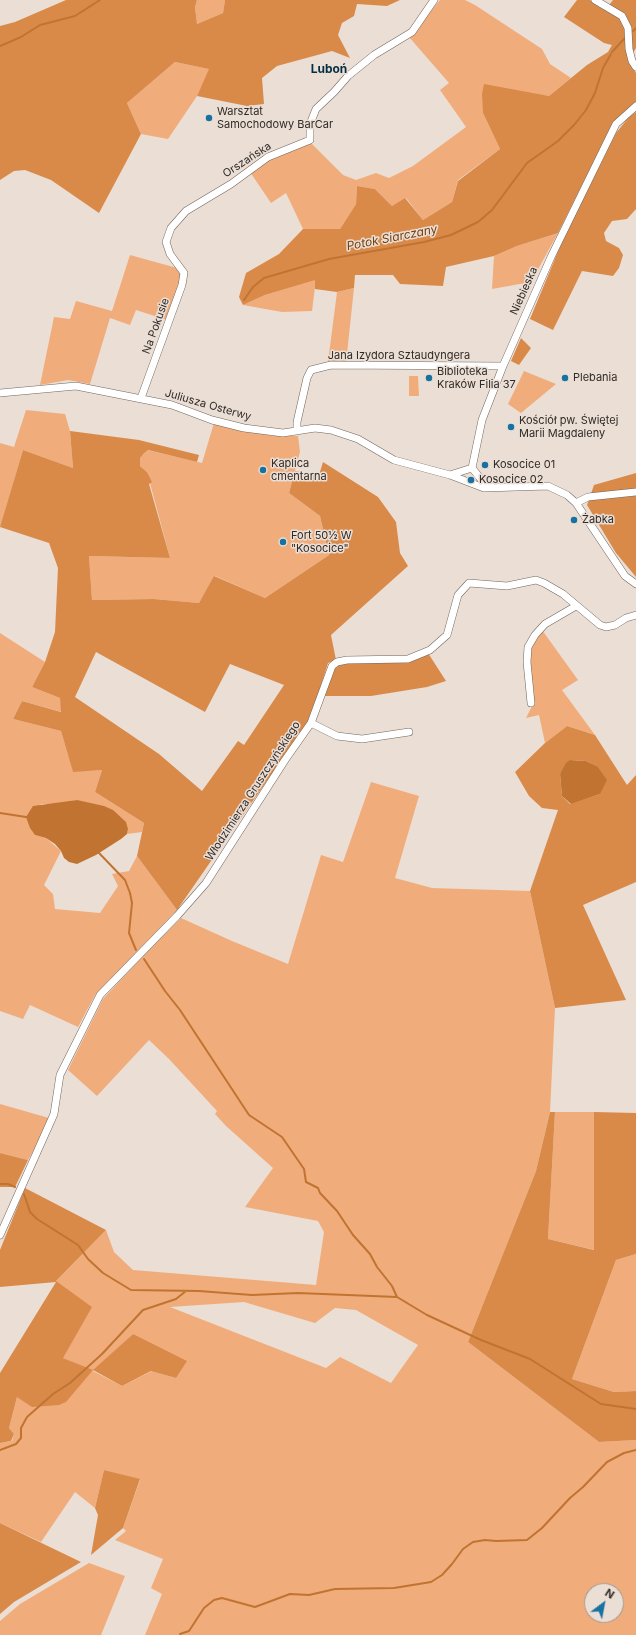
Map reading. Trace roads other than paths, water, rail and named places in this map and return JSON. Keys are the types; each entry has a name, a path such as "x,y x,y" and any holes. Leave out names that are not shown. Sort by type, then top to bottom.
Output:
{"street":[{"name":"Orszańska","path":"177,262 170,254 167,238 172,228 186,211 231,184 268,157 310,140 310,124 316,109 348,76 374,55 412,32 434,0"},
{"path":"595,0 622,16 628,28 629,49 632,61 636,67"},
{"name":"Niebieska","path":"472,468 482,420 503,366 551,257 616,124 636,106"},
{"name":"Na Pokusie","path":"142,398 182,285 184,273 177,262"},
{"name":"Jana Izydora Sztaudyngera","path":"297,431 297,422 307,378 311,370 331,365 503,366"},
{"name":"Juliusza Osterwy","path":"0,393 76,386 172,405 212,420 244,428 270,432 297,431 316,428 344,433 358,439 394,460 450,475 484,488 548,486 564,492 576,504 625,576 636,584"},
{"path":"450,475 472,468 484,484 496,488"},
{"path":"576,504 588,497 636,492"},
{"name":"Włodzimierza Gruszczyńskiego","path":"0,1235 54,1114 60,1075 100,995 177,916 206,883 285,760 311,723 332,666 337,662 347,660 408,659 430,650 448,635 458,595 469,583 507,586 536,580 552,586 600,625 606,627 615,625 626,618 636,615"},
{"path":"531,703 527,662 528,647 535,635 545,624 576,606"},
{"path":"311,723 337,736 362,739 409,732"}],"waterway":[{"path":"0,46 21,37 40,25 75,16 100,0"},
{"name":"Potok Siarczany","path":"633,31 636,28"},
{"name":"Potok Siarczany","path":"612,52 624,39"},
{"name":"Potok Siarczany","path":"244,300 253,287 264,278 329,259 424,242 451,235 478,222 492,210 527,163 558,141 586,110 595,93 603,68 611,54"},
{"path":"0,813 26,817"},
{"path":"99,853 125,880 130,893 132,903 129,933 136,950"},
{"path":"144,959 165,991 180,1010 249,1115 282,1137 304,1169 306,1182 318,1188 320,1193 337,1211 353,1235 370,1254 377,1267 392,1286 397,1297 427,1315 481,1340 530,1359 601,1404 636,1409"},
{"path":"0,1184 8,1184 15,1187"},
{"path":"24,1194 30,1212 37,1219 78,1245 88,1259 103,1273 131,1290 199,1291 252,1295 298,1293 397,1297"},
{"path":"0,1450 16,1444 21,1438 21,1428 27,1417 53,1394 70,1383 102,1354 143,1310 176,1299 186,1291"},
{"path":"180,1634 189,1631 204,1608 214,1600 222,1598 255,1607 290,1594 309,1595 335,1589 394,1588 431,1582 442,1575 463,1549 473,1542 485,1540 527,1540 542,1528 607,1462 624,1453 636,1450"}],"place":[{"name":"Warsztat Samochodowy BarCar","path":"209,118"},
{"name":"Biblioteka Kraków Filia 37","path":"429,378"},
{"name":"Plebania","path":"565,378"},
{"name":"Kościół pw. Świętej Marii Magdaleny","path":"511,427"},
{"name":"Kosocice 01","path":"485,465"},
{"name":"Kaplica cmentarna","path":"263,470"},
{"name":"Kosocice 02","path":"471,480"},
{"name":"Żabka","path":"574,520"},
{"name":"Fort 50½ W \"Kosocice\"","path":"283,542"}],"district":[{"name":"Luboń","path":"329,69"}]}
